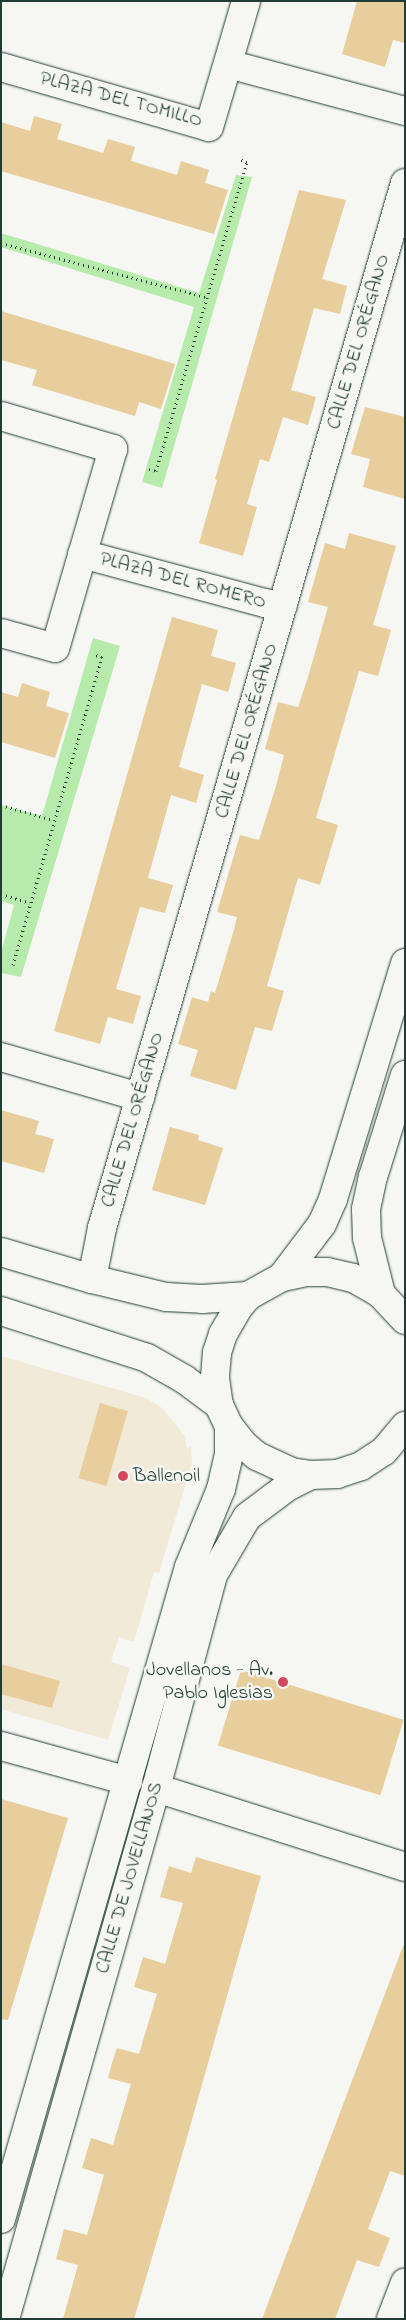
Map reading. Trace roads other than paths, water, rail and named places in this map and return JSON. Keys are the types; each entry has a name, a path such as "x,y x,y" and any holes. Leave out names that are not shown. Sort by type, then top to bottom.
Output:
{"street":[{"name":"PLAZA DEL TOMILLO","path":"1,67 209,127 246,1"},
{"path":"228,64 405,111"},
{"name":"CALLE DEL ORÉGANO","path":"92,1279 102,1228 405,184"},
{"name":"PLAZA DEL ROMERO","path":"1,416 113,449 55,648 1,633"},
{"name":"PLAZA DEL ROMERO","path":"82,554 265,603 283,606"},
{"path":"282,1276 322,1224 334,1199 405,963"},
{"path":"1,1057 140,1097"},
{"path":"381,1294 367,1238 366,1209 373,1177 405,1075"},
{"path":"1,1252 92,1279 166,1297 202,1299 248,1296 282,1276 306,1272 327,1272 353,1278 381,1294 405,1320"},
{"name":"CALLE DE JOVELLANOS","path":"1,2219 189,1567 221,1488 229,1454 224,1415 215,1378 217,1353 230,1320 248,1296"},
{"path":"1,1311 147,1358 184,1378 224,1415 243,1444 272,1465 290,1472 311,1475 337,1474 361,1466 395,1451 405,1426"},
{"name":"CALLE DE JOVELLANOS","path":"5,2319 156,1788 213,1575 247,1517 287,1487 311,1475"},
{"path":"1,1746 128,1781"},
{"path":"156,1788 405,1867"},
{"path":"391,2319 405,2283"}],"place":[{"name":"Ballenoil","path":"123,1476"},
{"name":"Jovellanos - Av. Pablo Iglesias","path":"283,1682"}]}
